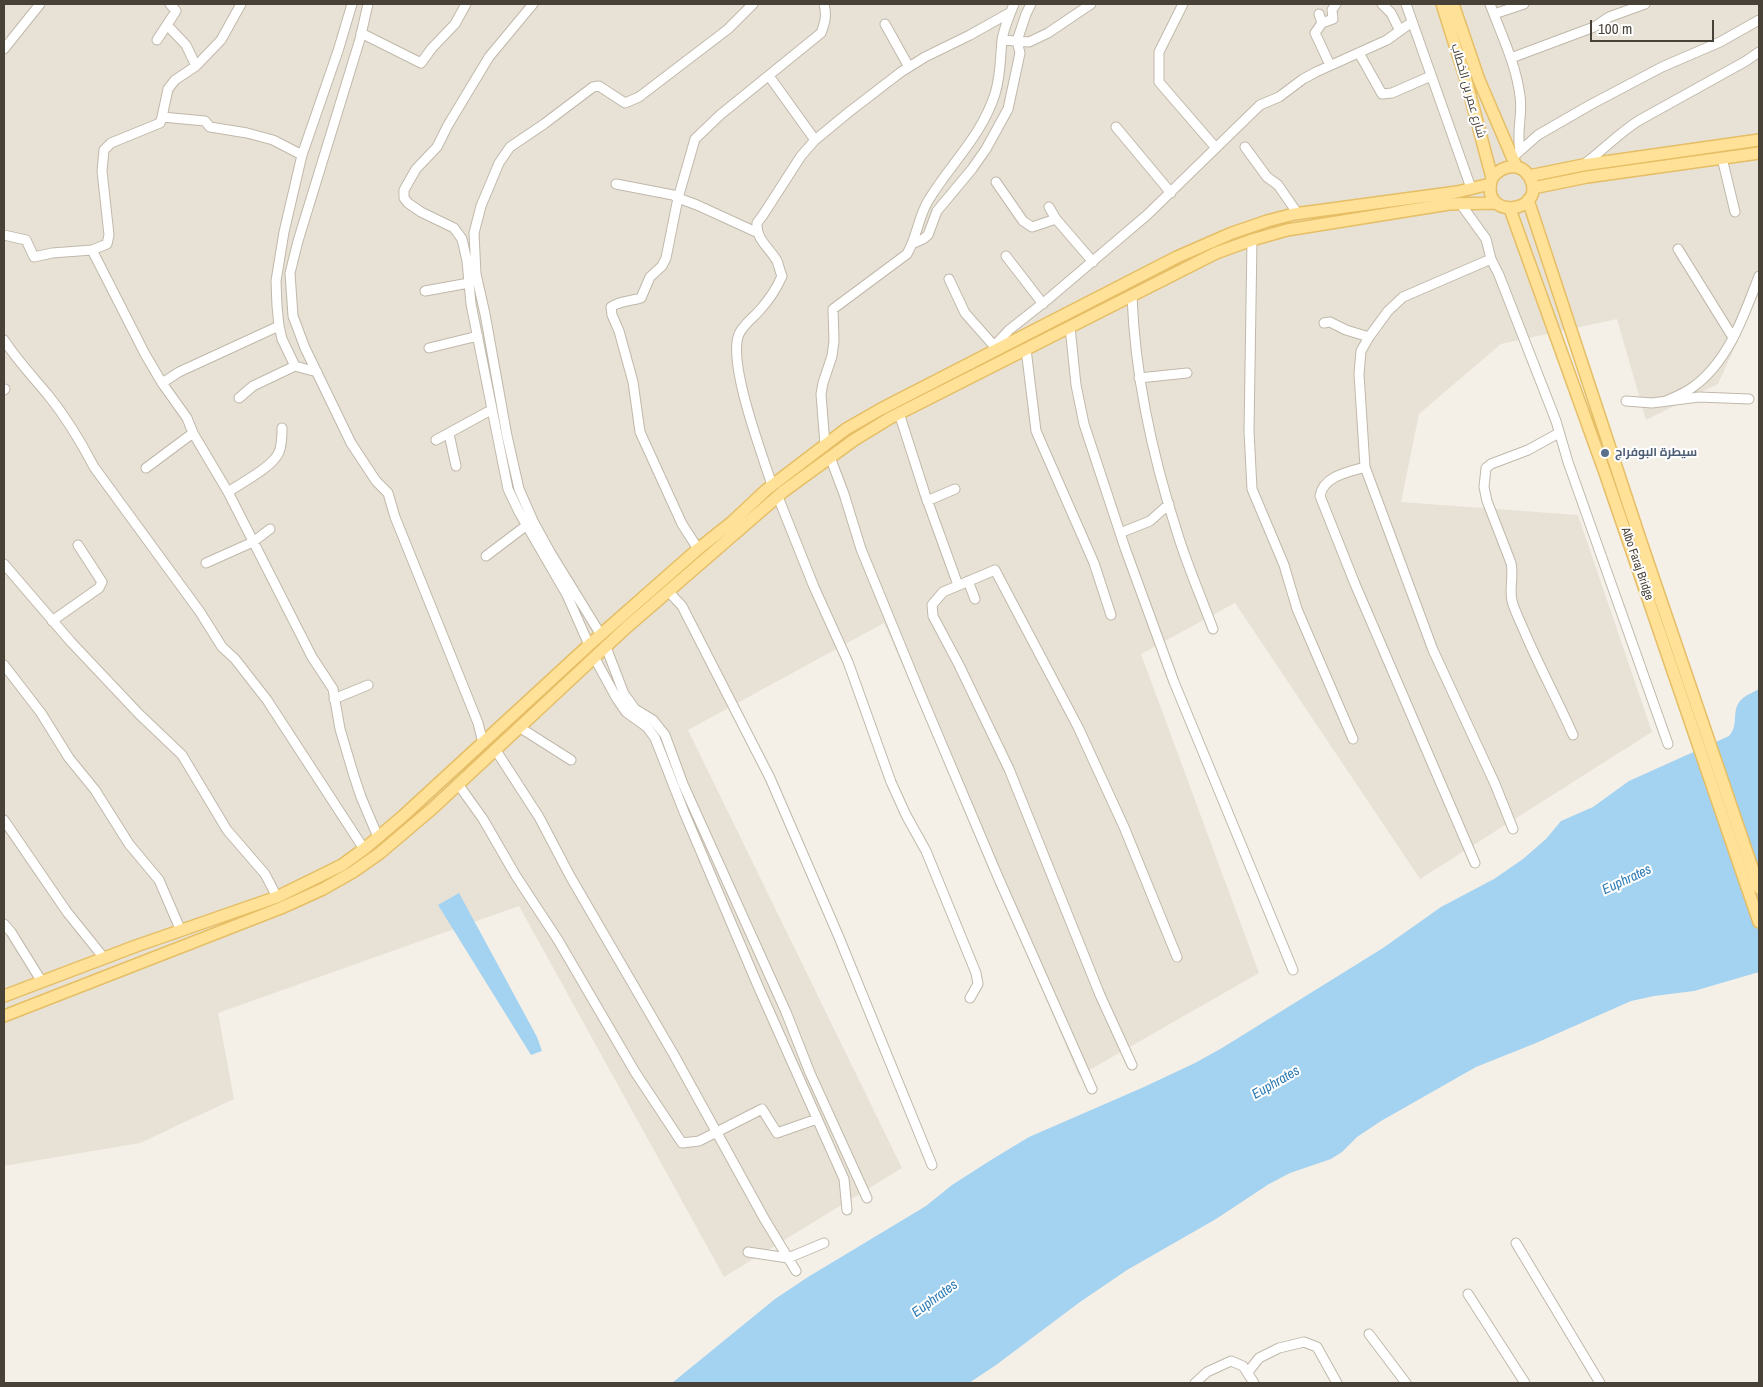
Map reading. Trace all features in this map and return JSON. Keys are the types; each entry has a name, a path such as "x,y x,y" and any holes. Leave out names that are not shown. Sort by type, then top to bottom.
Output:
{"main road":[{"name":"شارع عمر بن الخطاب","path":"1442,4 1466,80 1491,181"},
{"name":"شارع عمر بن الخطاب","path":"1453,4 1479,80 1516,158"},
{"path":"1529,176 1583,165 1759,140"},
{"path":"1533,188 1587,177 1759,153"},
{"path":"4,996 136,946 277,897 342,865 378,837 601,635 671,584 830,457 899,413 1216,254 1252,240 1287,230 1449,204 1496,203 1510,209 1517,208 1528,200 1533,188 1529,176 1521,168 1516,158 1502,168 1491,181 1457,192 1298,214 1267,221 1177,257 994,349 853,425 772,485 698,549 671,584 606,647 433,808 380,853 353,872 323,889 282,908 4,1016"},
{"path":"1491,181 1490,190 1496,203"},
{"name":"Albo Faraj Bridge","path":"1528,200 1759,922"},
{"name":"Albo Faraj Bridge","path":"1510,209 1657,604 1759,888"},
{"path":"957,370 963,381"},
{"path":"136,946 142,963"}],"street":[{"path":"4,49 40,4"},
{"path":"156,40 176,11 170,4"},
{"path":"4,235 26,240 34,257 52,253 92,250 108,244 109,235 102,171 104,150 111,143 160,123 168,89 175,80 196,66 221,40 241,4"},
{"path":"295,366 282,339 279,326 276,306 276,281 284,232 302,155 338,52 352,4"},
{"path":"368,4 290,273 293,316 351,443 376,481 388,493 395,517 478,723 483,743"},
{"path":"361,33 420,63 455,24 466,4"},
{"path":"533,4 489,57 437,147 416,169 404,190 404,198 421,212 454,228 462,239 471,304 508,489 512,501 567,595 589,645"},
{"path":"601,635 550,552 519,489 476,274 474,233 481,206 499,163 510,147 593,87 599,86 625,103 639,97 728,29 753,4"},
{"path":"698,549 682,524 640,432 633,382 611,307 616,303 624,303 641,298 650,277 662,266 666,258 678,198 695,139 720,115 821,33 826,22 824,4"},
{"path":"912,244 928,235 938,211 986,149 1008,109 1020,54 1017,41 1031,4"},
{"path":"1002,40 1029,42 1048,34 1091,4"},
{"path":"1183,4 1158,52 1159,82 1216,148"},
{"path":"1330,65 1315,33 1320,18 1332,19 1332,10 1336,4"},
{"path":"1382,4 1391,14 1400,31"},
{"path":"1406,4 1471,188"},
{"path":"1490,4 1515,68 1521,98 1516,158"},
{"path":"1494,14 1524,4"},
{"path":"1511,58 1594,27 1609,17 1645,4"},
{"path":"826,445 822,394 834,341 833,309 906,254 912,244 926,203 940,181 971,143 986,116 1002,62 1002,40 1012,8"},
{"path":"756,232 757,223 801,156 815,140 909,67 970,35 1012,8"},
{"path":"1516,158 1538,135 1590,105 1662,67 1720,42 1759,20"},
{"path":"949,279 965,313 994,349 1009,330 1093,262 1171,193 1260,105 1279,97 1303,79 1330,65 1387,40 1412,22"},
{"path":"885,24 909,67"},
{"path":"167,25 186,45 196,66"},
{"path":"1583,165 1638,120 1759,52"},
{"path":"1360,53 1382,94 1392,92 1430,76"},
{"path":"768,76 815,140"},
{"path":"991,104 1008,109"},
{"path":"162,117 205,121 210,127 247,133 273,140 302,155"},
{"path":"1116,127 1171,193"},
{"path":"1245,147 1267,177 1278,185 1298,214"},
{"path":"1722,158 1735,212"},
{"path":"952,166 962,181"},
{"path":"996,182 1023,220 1032,227 1056,218"},
{"path":"616,184 674,195 756,232 777,261 782,276 776,291 744,326 738,337 736,349 748,409 772,485"},
{"path":"1460,203 1486,239 1491,259 1509,300 1559,433 1668,744"},
{"path":"1049,207 1093,262"},
{"path":"1252,240 1249,431 1252,489 1284,565 1297,609 1353,739"},
{"path":"1678,249 1732,336"},
{"path":"92,250 145,354 162,383 187,418 193,433 228,492 312,657 333,690 340,729 360,797 378,837"},
{"path":"1006,256 1043,304"},
{"path":"1491,259 1403,297 1388,311 1369,337 1361,351 1359,374 1365,467 1433,650 1495,784 1513,829"},
{"path":"1666,401 1693,387 1722,358 1743,317 1759,276"},
{"path":"425,291 469,283"},
{"path":"1132,296 1133,326 1139,378 1155,456 1177,533 1213,629"},
{"path":"1324,323 1330,322 1346,330 1369,337"},
{"path":"162,383 179,372 279,326"},
{"path":"1070,327 1076,385 1084,424 1120,533 1174,682 1293,970"},
{"path":"429,348 478,336"},
{"path":"4,340 19,362 49,396 84,448 94,467 200,612 222,647 235,659 267,700 364,849"},
{"path":"1026,349 1036,431 1094,563 1111,615"},
{"path":"239,398 254,386 295,366 317,372"},
{"path":"1139,378 1186,372"},
{"path":"1626,402 1652,403 1699,397 1749,399"},
{"path":"436,440 491,410"},
{"path":"899,413 927,501 958,585"},
{"path":"228,492 271,462 278,453 282,438 282,428"},
{"path":"146,468 193,433"},
{"path":"1559,433 1528,450 1491,464 1486,468 1484,487 1511,563 1513,572 1510,591 1512,603 1573,735"},
{"path":"449,434 456,466"},
{"path":"830,457 861,549 911,670 998,877 1092,1089"},
{"path":"1365,467 1337,476 1321,488 1320,496 1355,584 1475,864"},
{"path":"927,501 955,489"},
{"path":"778,497 814,587 848,662 891,782 906,815 926,851 976,973 978,984 970,998"},
{"path":"1120,533 1150,520 1169,504"},
{"path":"486,556 527,525"},
{"path":"206,563 253,542 270,529"},
{"path":"52,621 99,588 102,582 78,546"},
{"path":"4,564 52,621 139,714 182,756 227,830 265,874 277,897"},
{"path":"1132,1065 1100,995 1009,769 959,664 933,616 932,605 943,592 995,570 1082,736 1124,827 1177,957"},
{"path":"968,581 975,599"},
{"path":"671,584 770,778 838,934 932,1165"},
{"path":"606,647 624,694 635,708 653,720 665,735 683,784 786,1012 810,1073 867,1198"},
{"path":"594,657 626,712 647,727 655,738 684,812 844,1179 847,1210"},
{"path":"4,665 41,713 69,758 95,790 129,844 159,880 181,931"},
{"path":"334,699 368,685"},
{"path":"519,727 571,760"},
{"path":"495,749 539,817 570,876 674,1054 716,1132 796,1271"},
{"path":"458,784 483,819 516,876 558,940 636,1072 682,1143 699,1142 762,1109 777,1133 817,1119"},
{"path":"4,820 67,912 104,958"},
{"path":"4,924 42,982"},
{"path":"748,1252 788,1258 824,1243"},
{"path":"1516,1243 1600,1383"},
{"path":"1468,1294 1525,1383"},
{"path":"1369,1334 1406,1383"},
{"path":"1248,1372 1259,1358 1279,1348 1304,1342 1317,1347 1337,1383"},
{"path":"1196,1383 1208,1372 1231,1361 1242,1366 1254,1383"}],"shaded area":[{"path":"4,4 1759,4 1759,294 1718,384 1646,420 1617,319 1501,344 1419,414 1401,502 1578,515 1652,732 1420,879 1235,603 1141,654 1259,973 1079,1076 884,623 688,730 902,1168 724,1277 519,906 218,1013 234,1099 140,1143 4,1166"}],"water":[{"name":"Euphrates","path":"1759,689 1759,972 1694,991 1631,1001 1476,1067 1381,1121 1357,1137 1342,1152 1331,1159 1290,1173 1269,1184 1216,1219 1127,1270 969,1383 672,1383 775,1299 926,1206 952,1185 991,1160 1029,1137 1144,1087 1222,1048 1383,948 1441,907 1494,879 1523,859 1546,839 1561,821 1593,807 1629,781 1729,736 1734,727 1738,703"},
{"path":"459,893 537,1037 542,1051 531,1055 438,905"}],"place":[{"name":"سيطرة البوفراج","path":"1605,453"}]}
